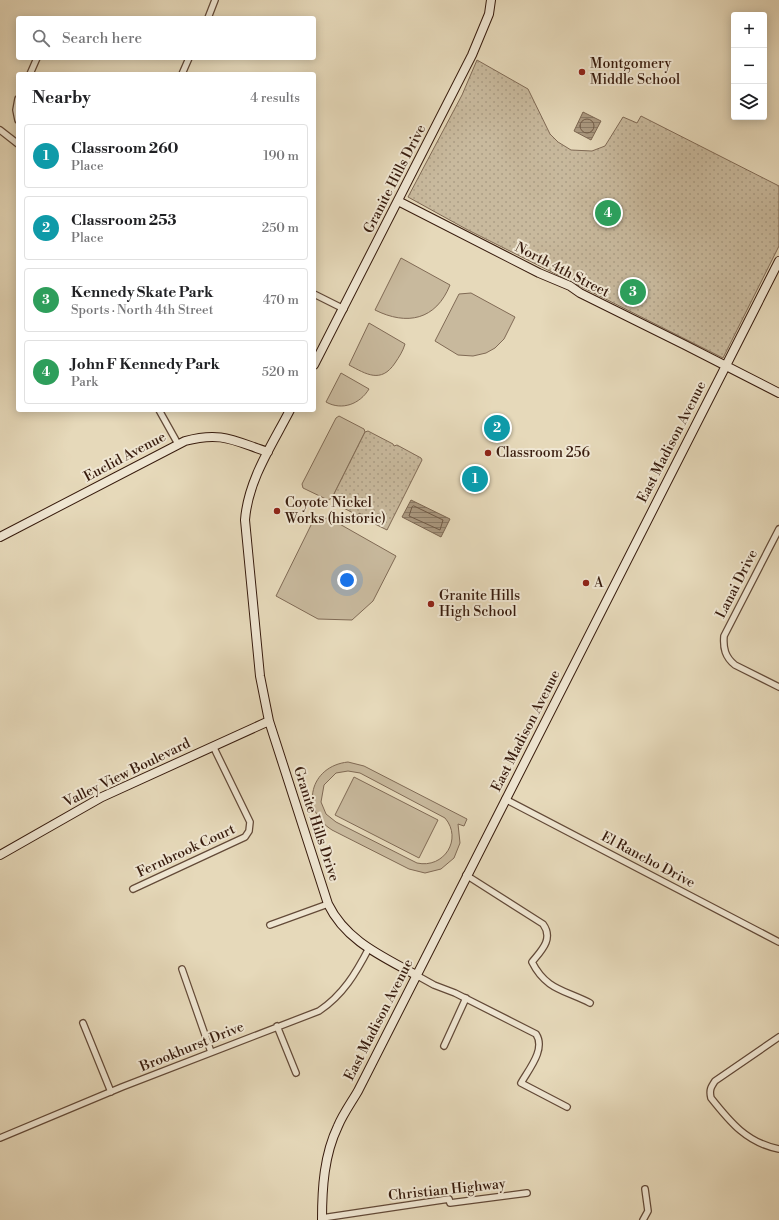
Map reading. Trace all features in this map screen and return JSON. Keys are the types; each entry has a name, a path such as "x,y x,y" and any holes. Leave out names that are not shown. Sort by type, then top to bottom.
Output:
{"street":[{"path":"209,16 215,0"},
{"name":"Granite Hills Drive","path":"316,361 344,309 472,55 489,14 491,0"},
{"path":"31,72 36,60"},
{"path":"183,72 188,60"},
{"path":"0,130 16,142"},
{"name":"North 4th Street","path":"398,202 779,393"},
{"name":"East Madison Avenue","path":"322,1219 322,1198 326,1162 338,1126 358,1091 466,875 779,261"},
{"path":"316,295 344,309"},
{"path":"160,412 178,444"},
{"name":"Granite Hills Drive","path":"289,412 251,489 245,520 260,676 269,721 328,904 342,928 369,948 416,975 466,998 536,1034 540,1039 540,1048 522,1083 567,1107"},
{"name":"Euclid Avenue","path":"0,537 178,444 199,438 221,437 239,440 268,452"},
{"name":"Lanai Drive","path":"779,529 724,636 724,651 730,661 779,687"},
{"name":"Valley View Boulevard","path":"0,854 102,797 269,721"},
{"name":"Fernbrook Court","path":"133,889 245,837 248,833 250,822 213,746"},
{"name":"El Rancho Drive","path":"505,800 779,942"},
{"path":"466,875 544,924 547,931 547,941 532,962 538,974 555,989 573,994 590,1003"},
{"path":"270,925 328,904"},
{"name":"Brookhurst Drive","path":"0,1138 211,1052 319,1011 331,1003 347,986 369,948"},
{"path":"182,969 211,1052"},
{"path":"444,1046 466,998"},
{"path":"83,1024 111,1092"},
{"path":"278,1026 296,1073"},
{"path":"779,1037 715,1080 711,1088 711,1098 732,1124 752,1140 768,1147 779,1149"},
{"path":"643,1220 648,1211 645,1189"},
{"name":"Christian Highway","path":"322,1219 449,1199 450,1202 527,1193"}],"shaded area":[{"path":"477,60 528,89 550,134 558,142 571,150 592,151 605,146 623,117 637,123 641,116 779,186 779,246 723,358 466,229 408,197 462,95"},
{"path":"401,258 450,285 444,297 429,313 419,317 398,318 375,310"},
{"path":"471,293 515,317 504,339 495,348 486,353 473,356 458,355 435,341 459,294"},
{"path":"369,323 405,344 395,363 390,369 379,375 367,374 349,365"},
{"path":"341,373 369,389 361,399 356,402 344,406 332,405 326,402"},
{"path":"339,416 364,429 365,432 332,498 328,500 303,488 302,484 336,418"},
{"path":"368,431 393,444 394,446 397,445 421,458 422,460 387,530 361,517 360,513 357,515 334,503 332,498 365,432"},
{"path":"329,518 396,556 373,601 352,620 318,619 276,596 314,519"},
{"path":"348,762 364,766 467,819 464,826 458,824 460,843 454,858 441,869 425,873 409,869 332,830 322,821 315,811 313,790 325,771 335,765","holes":["348,771 360,773 445,818 450,826 452,835 448,851 435,861 427,864 417,863 336,822 326,814 321,802 324,785 336,773"]},
{"path":"354,777 438,820 419,858 335,815"}],"water":[{"path":"583,112 601,121 591,140 574,131"},
{"path":"411,500 450,519 441,537 402,517"}],"place":[{"name":"Montgomery Middle School","path":"582,72"},
{"name":"John F Kennedy Park","path":"608,213"},
{"name":"Kennedy Skate Park","path":"633,292"},
{"name":"Classroom 253","path":"497,428"},
{"name":"Classroom 256","path":"488,453"},
{"name":"Classroom 260","path":"475,479"},
{"name":"Coyote Nickel Works (historic)","path":"277,511"},
{"name":"A","path":"586,583"},
{"name":"Granite Hills High School","path":"431,604"}]}
